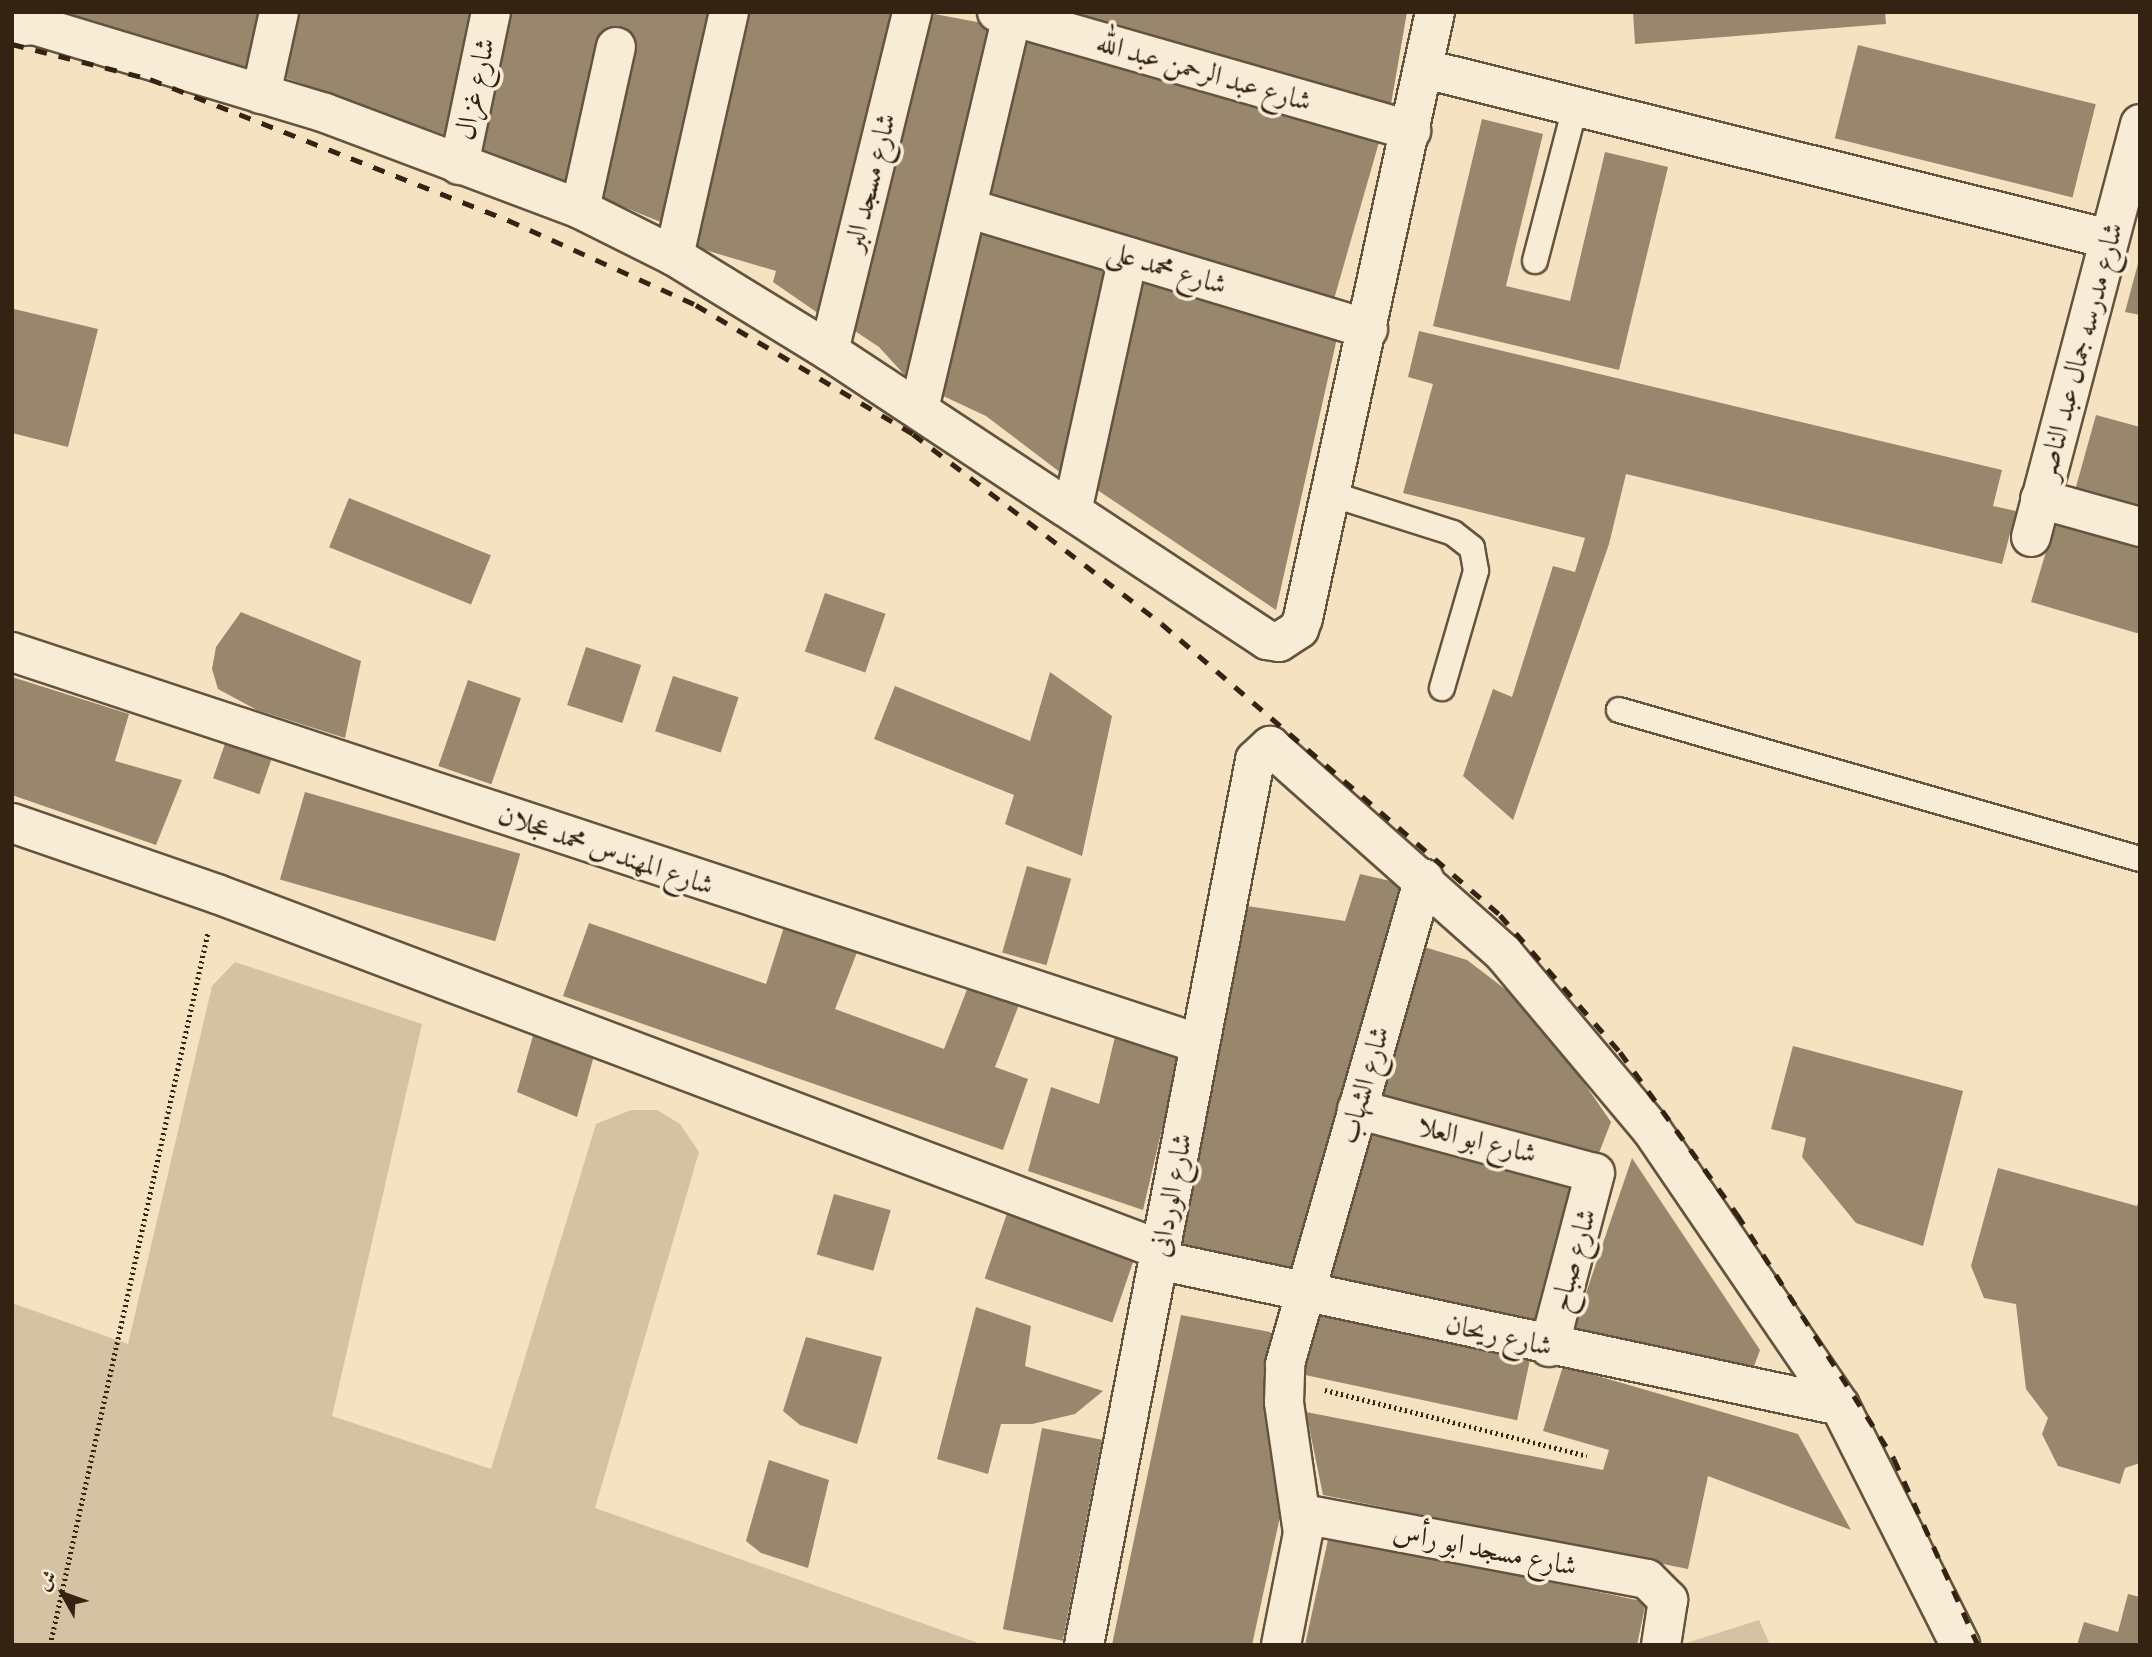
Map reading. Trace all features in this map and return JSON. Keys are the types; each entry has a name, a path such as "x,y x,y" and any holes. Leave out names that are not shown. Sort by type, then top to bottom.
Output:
{"street":[{"path":"261,94 279,12"},
{"name":"شارع غزال","path":"459,165 491,12"},
{"path":"674,256 729,12"},
{"name":"شارع مسجد البر","path":"829,351 912,12"},
{"path":"28,21 261,94 580,209 674,256 829,351 1073,507 1267,640 1279,642 1299,629 1303,618 1425,69 1435,12"},
{"path":"919,409 967,208 1005,14"},
{"name":"شارع عبد الرحمن عبد الله","path":"1005,14 1411,131"},
{"path":"580,209 617,47"},
{"path":"1425,69 2109,239"},
{"name":"شارع مدرسه جمال عبد الناصر","path":"2031,537 2140,124"},
{"name":"شارع محمد على","path":"967,208 1368,329"},
{"path":"1073,507 1128,257"},
{"path":"2040,499 2140,527"},
{"name":"شارع المهندس محمد عجلان","path":"12,652 1200,1044"},
{"name":"شارع الوردانى","path":"1084,1645 1255,760 1263,748 1277,747 1424,878"},
{"name":"شارع ريحان","path":"12,823 217,894 1160,1255 1306,1292 1549,1347 1840,1406"},
{"path":"1424,878 1504,954 1651,1129 1840,1406 1960,1645"},
{"name":"شارع الشهاب","path":"1284,1379 1357,1109 1424,878"},
{"name":"شارع ابو العلا","path":"1357,1109 1595,1173"},
{"name":"شارع صباح","path":"1549,1347 1595,1173"},
{"path":"1281,1645 1303,1514 1284,1379"},
{"name":"شارع مسجد ابو رأس","path":"1303,1514 1647,1579 1664,1590 1669,1610 1661,1645"}],"lane":[{"path":"1535,261 1575,107"},
{"path":"1331,494 1452,533 1472,548 1476,571 1442,688"},
{"path":"1619,710 2140,859"}],"path":[{"path":"50,1645 217,894"},
{"path":"1284,1379 1587,1456"}],"shaded area":[{"path":"235,962 422,1024 332,1416 491,1469 596,1124 631,1110 657,1110 680,1124 699,1152 595,1508 984,1645 12,1645 12,1303 128,1344 212,986"},
{"path":"1759,1620 1770,1645 1680,1645"}],"building":[{"path":"57,12 267,12 251,73"},
{"path":"298,12 477,12 448,136 283,77"},
{"path":"511,12 718,12 663,223 475,146"},
{"path":"750,12 893,12 825,318 773,282 776,271 695,247"},
{"path":"924,12 993,25 911,382 879,347 849,327"},
{"path":"1056,12 1407,12 1391,104 1056,13"},
{"path":"1633,12 1885,12 1886,24 1635,44"},
{"path":"1022,34 1381,137 1333,301 975,198"},
{"path":"1858,45 2096,104 2072,197 1835,138"},
{"path":"1482,119 1543,134 1506,286 1570,301 1605,152 1668,167 1619,370 1433,326"},
{"path":"976,229 1113,270 1065,476 986,416 939,394"},
{"path":"2140,260 2140,315 2125,312"},
{"path":"1140,276 1337,338 1276,610 1093,487"},
{"path":"14,309 98,329 68,447 12,433"},
{"path":"1419,331 2002,470 1993,506 2016,511 2002,564 1626,474 1609,544 1513,820 1463,776 1493,689 1512,697 1553,566 1575,572 1585,538 1403,493 1433,384 1408,377"},
{"path":"2096,415 2140,427 2140,513 2074,494"},
{"path":"349,498 491,555 471,604 329,547"},
{"path":"2056,518 2140,543 2140,634 2031,602"},
{"path":"825,593 886,614 865,672 805,652"},
{"path":"241,612 361,661 345,738 257,710 218,689 212,669 216,647"},
{"path":"586,647 641,665 622,723 567,705"},
{"path":"1050,672 1112,716 1082,856 1005,824 1014,795 874,739 895,686 1030,741"},
{"path":"673,676 739,697 721,752 655,731"},
{"path":"12,677 129,714 115,761 182,780 156,845 12,795"},
{"path":"468,680 521,698 491,784 438,766"},
{"path":"229,732 275,748 259,794 213,778"},
{"path":"305,792 520,854 495,941 280,879"},
{"path":"1027,866 1071,879 1046,965 1002,953"},
{"path":"1360,874 1408,885 1294,1276 1172,1252 1247,906 1345,921"},
{"path":"788,914 861,942 835,1009 944,1049 973,974 1025,989 995,1067 1028,1079 1003,1150 563,996 589,923 766,984"},
{"path":"1421,946 1467,960 1535,1012 1611,1122 1597,1158 1379,1099"},
{"path":"536,1025 595,1052 577,1117 517,1092"},
{"path":"1117,1028 1182,1043 1143,1210 1028,1171 1051,1087 1099,1104"},
{"path":"1793,1046 1963,1091 1923,1246 1856,1223 1802,1157 1806,1138 1771,1129"},
{"path":"1372,1126 1592,1186 1538,1334 1324,1289"},
{"path":"1632,1158 1760,1350 1749,1380 1570,1340"},
{"path":"1998,1168 2137,1206 2140,1199 2140,1463 2125,1468 2120,1484 2058,1466 2042,1434 2048,1418 2026,1389 2016,1304 1984,1298 1971,1266"},
{"path":"834,1194 891,1210 873,1271 817,1255"},
{"path":"1012,1199 1140,1243 1112,1322 985,1278"},
{"path":"976,1307 1031,1326 1025,1366 1103,1391 1075,1414 1032,1424 1001,1424 988,1474 937,1459"},
{"path":"1316,1313 1530,1359 1517,1420 1303,1375"},
{"path":"1181,1315 1270,1332 1279,1346 1283,1503 1252,1645 1112,1645"},
{"path":"806,1337 882,1357 857,1444 800,1425 783,1411"},
{"path":"1563,1366 1798,1434 1851,1530 1708,1476 1688,1569 1323,1495 1306,1412 1603,1470 1609,1450 1543,1431"},
{"path":"1042,1428 1102,1440 1063,1641 1003,1629"},
{"path":"769,1460 829,1480 808,1568 761,1553 746,1541"},
{"path":"1329,1535 1646,1602 1637,1645 1305,1645"},
{"path":"2128,1594 2140,1597 2140,1645 2077,1645 2084,1622 2118,1632"}],"railway":[{"path":"12,44 150,79 508,220 696,305 913,434 1162,624 1500,915 1620,1052 1737,1214 1894,1459 1978,1645"}]}
